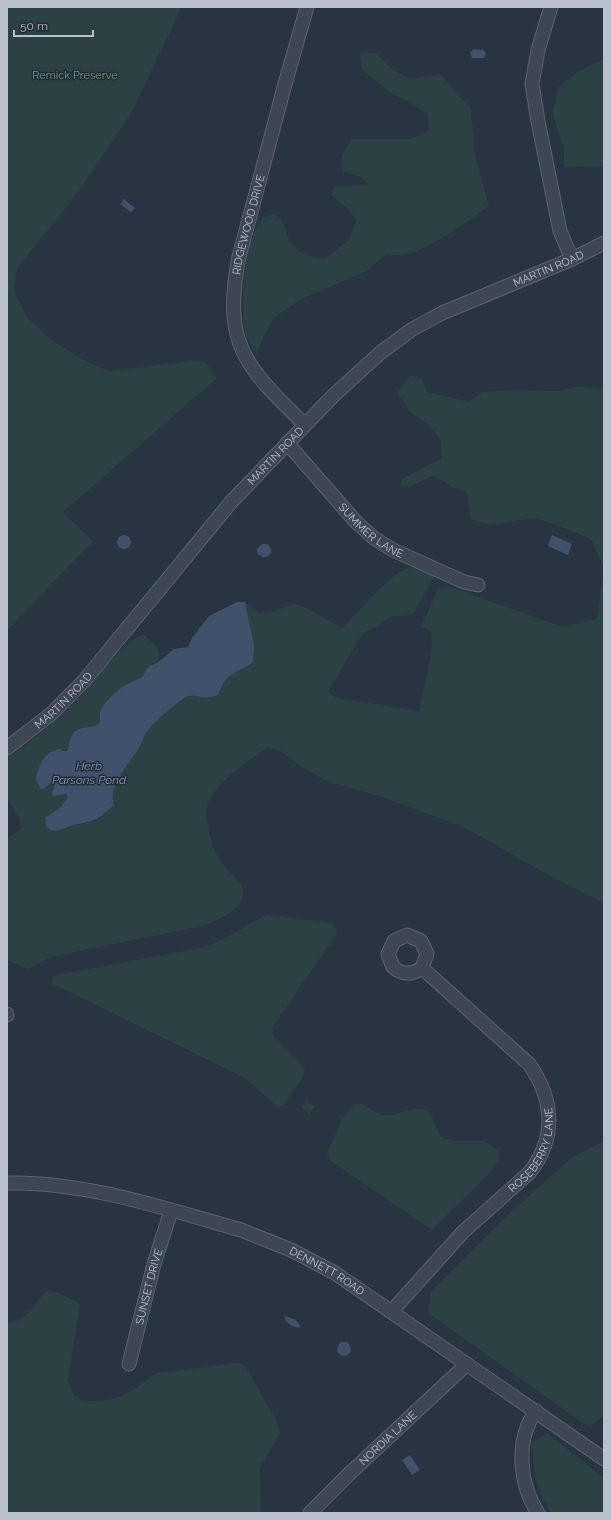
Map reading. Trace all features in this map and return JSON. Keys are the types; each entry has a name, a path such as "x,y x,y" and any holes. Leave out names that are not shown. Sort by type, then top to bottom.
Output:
{"street":[{"name":"RIDGEWOOD DRIVE","path":"304,424 265,384 245,357 236,337 232,310 234,281 239,257 307,7"},
{"path":"551,7 538,50 532,84 560,231 572,259"},
{"name":"MARTIN ROAD","path":"7,748 51,714 84,681 232,501 304,424 346,382 380,353 411,330 442,313 572,259 604,243"},
{"name":"SUMMER LANE","path":"287,443 357,523 381,543 464,582 478,585"},
{"name":"ROSEBERRY LANE","path":"392,1311 463,1232 529,1173 536,1164 544,1146 550,1123 541,1086 529,1064 422,968"},
{"name":"DENNETT ROAD","path":"7,1183 38,1183 74,1188 171,1211 240,1230 291,1250 336,1273 604,1459"},
{"name":"SUNSET DRIVE","path":"129,1364 154,1264 171,1211"},
{"name":"NORDIA LANE","path":"310,1513 467,1364"},
{"path":"536,1411 528,1422 525,1432 522,1463 525,1483 530,1499 538,1513"}],"green space":[{"name":"Remick Preserve","path":"7,7 182,7 130,115 77,194 17,268 14,290 27,317 53,341 82,359 108,371 192,361 205,362 217,378 63,512 93,541 7,630"},
{"path":"375,52 393,70 411,79 440,74 471,109 475,155 489,206 447,235 412,253 402,255 386,254 367,271 301,299 275,317 264,335 257,354 249,343 246,335 243,310 243,293 244,276 250,243 261,220 266,216 277,215 283,223 288,237 294,247 313,257 324,259 349,240 356,220 350,211 331,195 334,187 369,185 361,177 343,171 342,156 352,139 410,139 429,131 428,115 412,103 390,93 362,69 360,53"},
{"path":"604,59 604,166 564,167 564,150 553,114 558,88 576,73"},
{"path":"410,376 422,379 427,392 469,402 482,392 518,390 556,391 580,386 604,389 604,568 591,539 552,523 533,518 489,525 471,519 466,491 453,488 444,481 433,476 408,487 400,486 402,479 441,458 441,441 429,425 410,412 397,393"},
{"path":"413,568 421,569 435,575 413,614 390,617 376,627 363,633 328,692 337,698 419,711 432,650 431,630 421,627 438,589 450,587 563,627 597,619 604,568 604,903 552,877 464,827 382,797 326,781 302,767 279,750 267,748 230,776 221,785 213,794 208,804 206,813 210,836 215,852 223,865 242,886 242,900 233,910 221,918 202,926 51,957 28,969 7,960 7,839 22,828 19,819 7,797 7,759 62,715 86,691 125,646 134,639 143,634 156,646 158,653 157,663 152,664 142,677 129,682 108,699 100,713 100,720 95,727 87,727 71,737 70,743 66,750 43,759 36,780 41,789 50,783 55,783 53,796 66,794 68,796 61,807 45,818 46,826 50,830 90,822 104,814 114,805 113,798 116,783 139,748 151,726 188,696 209,697 219,694 223,684 229,676 247,666 254,645 245,602 258,613 275,611 293,604 306,608 342,628 382,586 399,572"},
{"path":"267,915 332,923 337,930 336,935 272,1028 273,1036 305,1069 302,1078 283,1106 276,1106 245,1078 51,983 55,975 206,946"},
{"path":"307,1100 315,1107 309,1114 301,1107"},
{"path":"362,1104 384,1115 395,1114 412,1109 422,1109 427,1111 442,1138 458,1141 484,1141 498,1151 499,1160 487,1176 432,1230 331,1161 327,1153 342,1119 354,1105"},
{"path":"604,1141 604,1415 592,1425 587,1426 428,1313 431,1292 508,1215 571,1158"},
{"path":"50,1290 79,1302 80,1305 68,1381 74,1395 83,1401 102,1401 117,1398 133,1390 157,1373 238,1363 245,1366 277,1421 280,1433 260,1468 261,1513 7,1513 7,1322 20,1320 34,1307 45,1292"},
{"path":"547,1433 604,1478 604,1513 552,1513 546,1505 536,1480 532,1443"}],"water":[{"path":"474,49 484,50 486,54 484,58 472,58 470,52"},
{"path":"124,199 135,208 131,212 120,204"},
{"path":"121,535 127,535 131,539 131,545 127,549 121,549 117,545 117,539"},
{"path":"552,535 572,544 568,555 548,546"},
{"path":"262,544 267,544 271,548 271,553 267,557 262,557 257,553 257,549"},
{"name":"Herb Parsons Pond","path":"237,602 245,602 254,645 253,662 229,677 225,681 219,694 209,697 189,696 184,698 151,726 139,748 120,775 114,790 114,805 108,811 98,818 90,821 58,830 50,830 46,826 45,818 61,807 68,796 66,794 53,796 52,793 55,783 50,783 44,789 41,789 36,780 36,775 43,759 50,752 60,749 67,751 71,738 76,731 83,728 93,727 98,724 100,721 101,709 114,694 124,686 142,677 149,666 157,663 174,649 188,647 192,638 209,616"},
{"path":"285,1316 296,1320 301,1327 294,1327 285,1320"},
{"path":"344,1342 349,1344 351,1349 349,1354 344,1356 339,1354 337,1349 339,1344"},
{"path":"410,1455 420,1470 412,1475 402,1460"}]}
